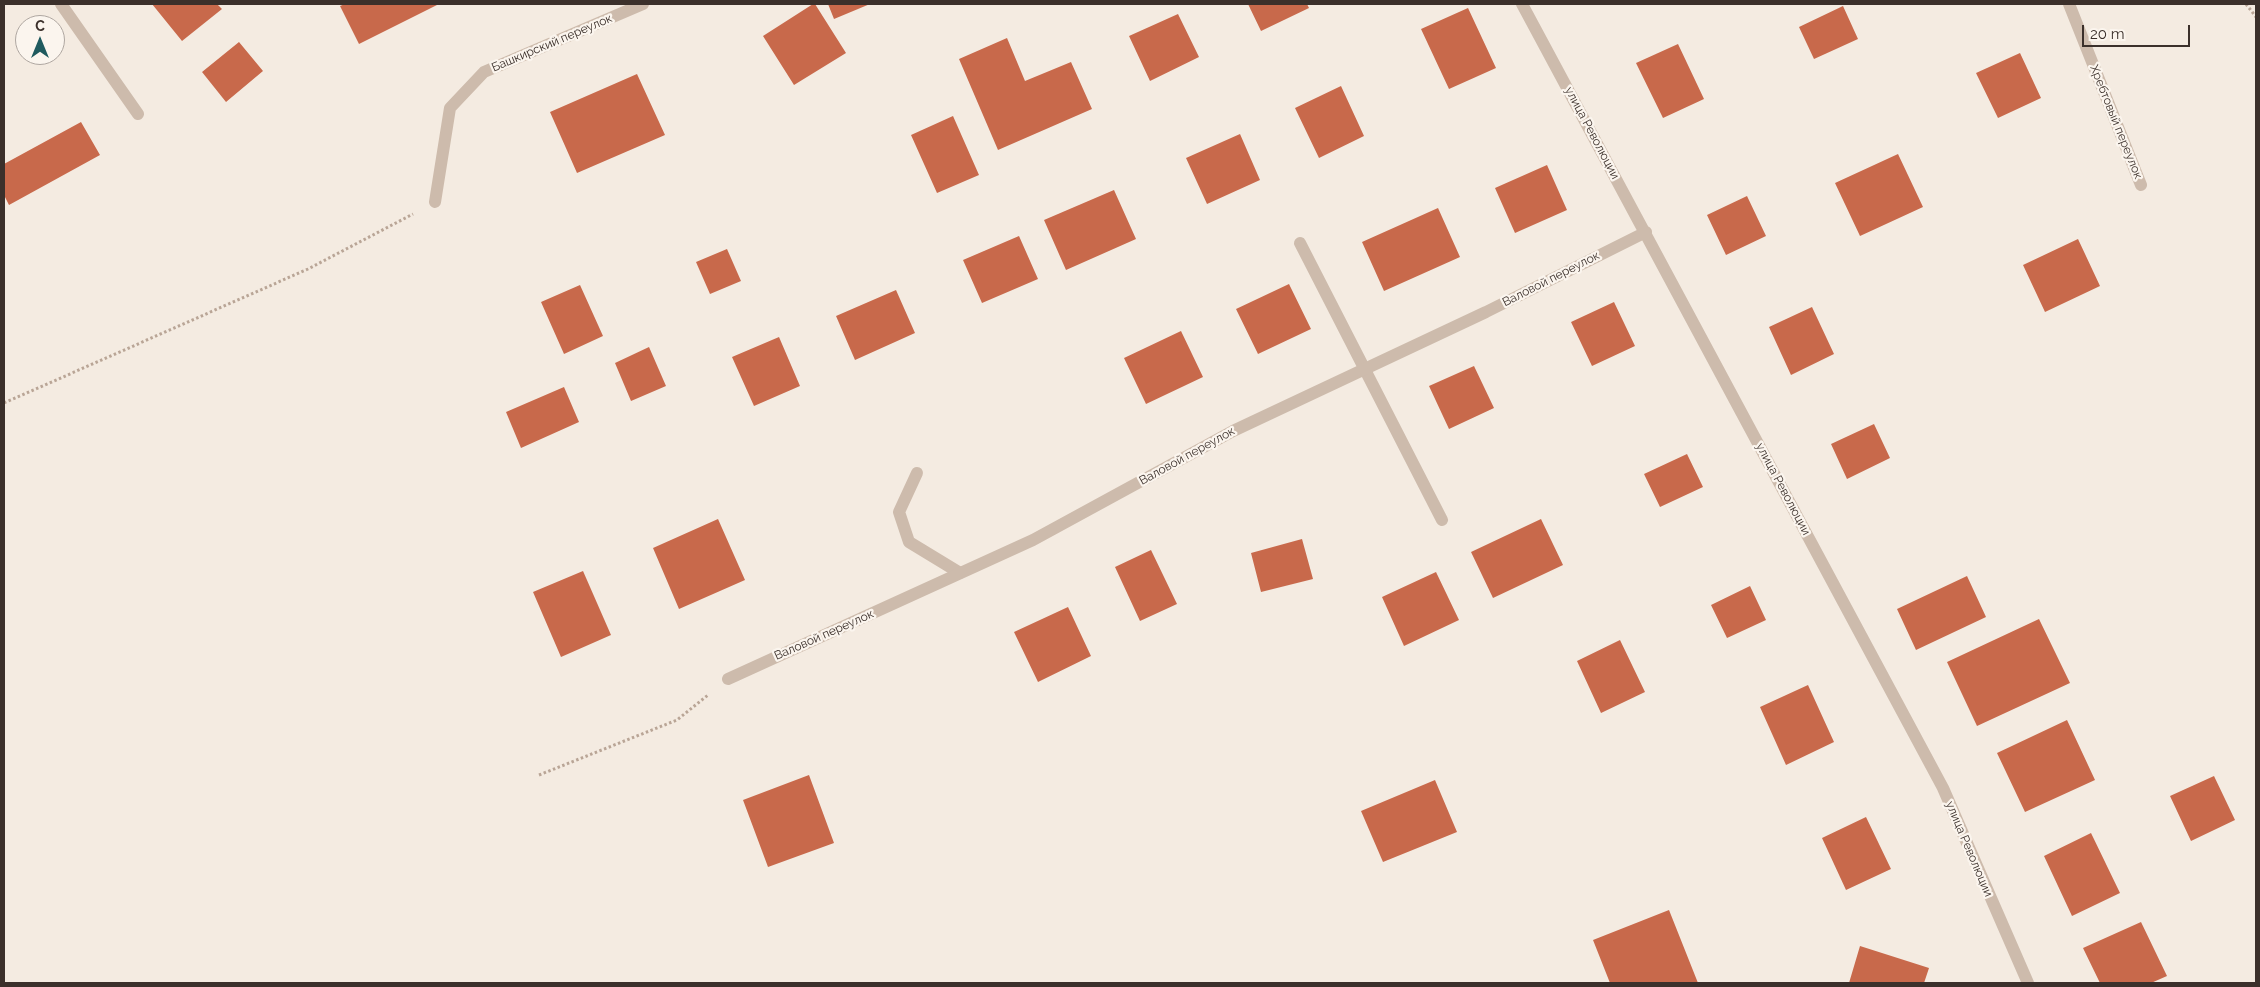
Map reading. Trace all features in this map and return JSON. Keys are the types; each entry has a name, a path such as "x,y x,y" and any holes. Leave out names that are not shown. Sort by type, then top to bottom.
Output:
{"street":[{"path":"61,4 138,114"},
{"name":"Башкирский переулок","path":"435,202 450,108 484,72 622,8 643,4"},
{"name":"улица Революции","path":"1522,4 1943,788 2028,983"},
{"name":"Хребтовый переулок","path":"2069,4 2141,185"},
{"name":"Валовой переулок","path":"728,678 1033,540 1232,431 1486,312 1646,232"},
{"path":"1300,243 1442,520"},
{"path":"918,473 899,512 909,542 960,573"}],"path":[{"path":"2246,4 2256,17"},
{"path":"4,403 308,269 435,202"},
{"path":"539,775 677,720 728,678"}],"building":[{"path":"152,4 217,4 222,9 182,41"},
{"path":"345,4 439,4 359,44 340,6"},
{"path":"815,4 846,53 794,85 763,36"},
{"path":"828,4 870,4 834,19"},
{"path":"1248,4 1307,4 1309,8 1261,31"},
{"path":"1843,6 1858,39 1814,59 1799,27"},
{"path":"1468,8 1496,68 1449,89 1421,29"},
{"path":"1178,14 1199,57 1150,81 1129,36"},
{"path":"1007,38 1025,81 1071,62 1092,109 998,150 959,59"},
{"path":"239,42 263,71 226,102 202,72"},
{"path":"1678,44 1704,99 1663,118 1636,63"},
{"path":"2020,53 2041,98 1998,118 1976,73"},
{"path":"637,74 665,135 577,173 550,112"},
{"path":"1341,86 1364,136 1319,158 1295,108"},
{"path":"953,116 979,175 937,193 911,135"},
{"path":"81,122 100,155 9,205 4,195 4,164"},
{"path":"1240,134 1260,180 1207,204 1186,158"},
{"path":"1898,154 1923,207 1860,236 1835,183"},
{"path":"1547,165 1567,210 1515,233 1495,188"},
{"path":"1114,190 1136,239 1066,270 1044,220"},
{"path":"1747,196 1766,236 1726,255 1707,215"},
{"path":"1438,208 1460,257 1384,291 1362,242"},
{"path":"1019,236 1038,279 982,303 963,260"},
{"path":"2078,239 2100,286 2045,312 2023,265"},
{"path":"727,249 741,281 710,294 696,262"},
{"path":"1289,284 1311,329 1258,354 1236,309"},
{"path":"580,285 603,336 564,354 541,302"},
{"path":"896,290 915,333 855,360 836,316"},
{"path":"1614,302 1635,346 1592,366 1571,322"},
{"path":"1812,307 1834,354 1791,375 1769,327"},
{"path":"1181,331 1203,377 1146,404 1124,358"},
{"path":"779,337 800,386 754,406 732,357"},
{"path":"649,347 666,386 631,401 615,363"},
{"path":"1474,366 1494,408 1449,429 1429,386"},
{"path":"564,387 579,422 521,448 506,412"},
{"path":"1874,424 1890,458 1847,479 1831,444"},
{"path":"1687,454 1703,487 1660,507 1644,474"},
{"path":"718,519 745,580 679,609 653,548"},
{"path":"1541,519 1563,565 1493,598 1471,552"},
{"path":"1302,539 1313,579 1261,592 1251,553"},
{"path":"1151,550 1177,604 1140,621 1115,567"},
{"path":"583,571 611,635 561,657 533,592"},
{"path":"1436,572 1459,620 1404,646 1382,597"},
{"path":"1967,576 1986,617 1916,650 1897,609"},
{"path":"1750,586 1766,620 1727,638 1711,605"},
{"path":"1068,607 1091,656 1038,682 1014,632"},
{"path":"2039,619 2070,683 1977,726 1947,662"},
{"path":"1620,640 1645,692 1601,713 1577,661"},
{"path":"1808,685 1834,742 1786,765 1760,707"},
{"path":"2067,720 2095,780 2025,812 1997,753"},
{"path":"809,775 834,843 768,867 743,800"},
{"path":"2214,776 2235,820 2191,841 2170,796"},
{"path":"1435,780 1457,832 1383,862 1361,811"},
{"path":"1866,817 1891,869 1846,890 1822,838"},
{"path":"2091,833 2120,893 2072,916 2044,856"},
{"path":"1669,910 1698,983 1610,983 1593,940"},
{"path":"2141,922 2167,976 2151,983 2100,983 2083,948"},
{"path":"1860,946 1929,968 1924,983 1849,983"}]}
